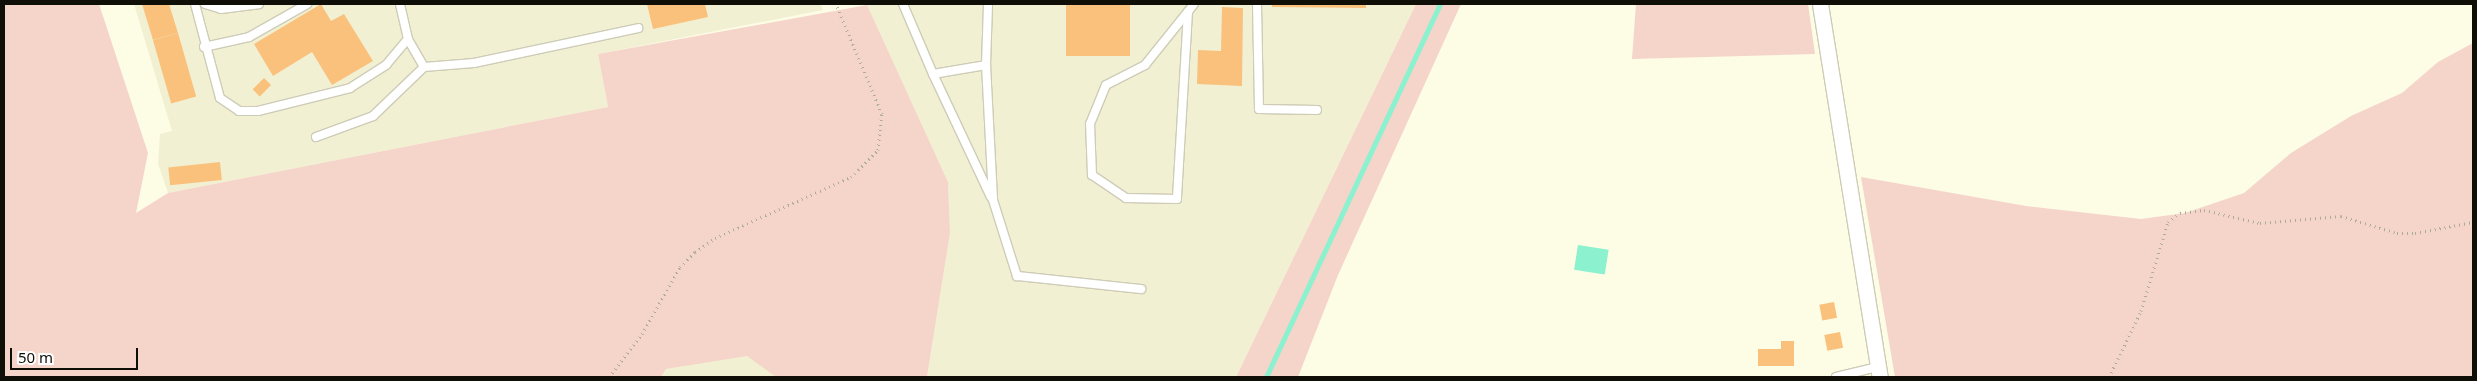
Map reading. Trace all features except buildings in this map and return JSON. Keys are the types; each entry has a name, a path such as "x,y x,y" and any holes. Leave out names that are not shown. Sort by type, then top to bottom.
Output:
{"street":[{"path":"1820,4 1879,372"}],"lane":[{"path":"194,4 204,47 220,98 239,110 258,111 350,88 386,65 408,39"},
{"path":"205,4 221,9 259,4"},
{"path":"204,47 249,37 307,4"},
{"path":"400,4 408,39 424,68"},
{"path":"903,4 933,74 993,200 1017,276 1141,289"},
{"path":"988,4 986,65 993,200"},
{"path":"1188,12 1177,199 1126,198 1092,175 1090,124 1106,84 1145,64 1194,4"},
{"path":"1257,4 1258,109 1317,110"},
{"path":"316,137 373,116 424,68 474,64 638,28"},
{"path":"933,74 986,65"},
{"path":"1836,377 1879,372"}],"path":[{"path":"609,377 642,334 680,267 695,252 715,238 852,177 878,150 882,114 836,4"},
{"path":"2109,377 2141,312 2168,222 2180,213 2204,210 2260,222 2341,216 2397,233 2415,233 2473,222"}],"shaded area":[{"path":"4,4 99,4 148,153 136,213 168,193 608,107 598,54 867,5 948,182 950,233 927,377 776,377 747,356 666,369 661,377 4,377"},
{"path":"134,4 820,4 823,10 598,54 608,107 168,193 158,164 160,134 172,131"},
{"path":"866,4 1416,4 1236,377 927,377 950,233 948,182"},
{"path":"1416,4 1461,4 1338,275 1298,377 1236,377"},
{"path":"1636,4 1808,4 1815,54 1632,59"},
{"path":"2473,43 2473,377 1895,377 1861,177 2026,206 2141,219 2185,213 2244,193 2291,153 2351,116 2402,93 2438,62"},
{"path":"1578,245 1609,250 1605,275 1574,270"},
{"path":"747,355 777,377 660,377 666,369"}],"waterway":[{"path":"1266,377 1440,4"}]}
